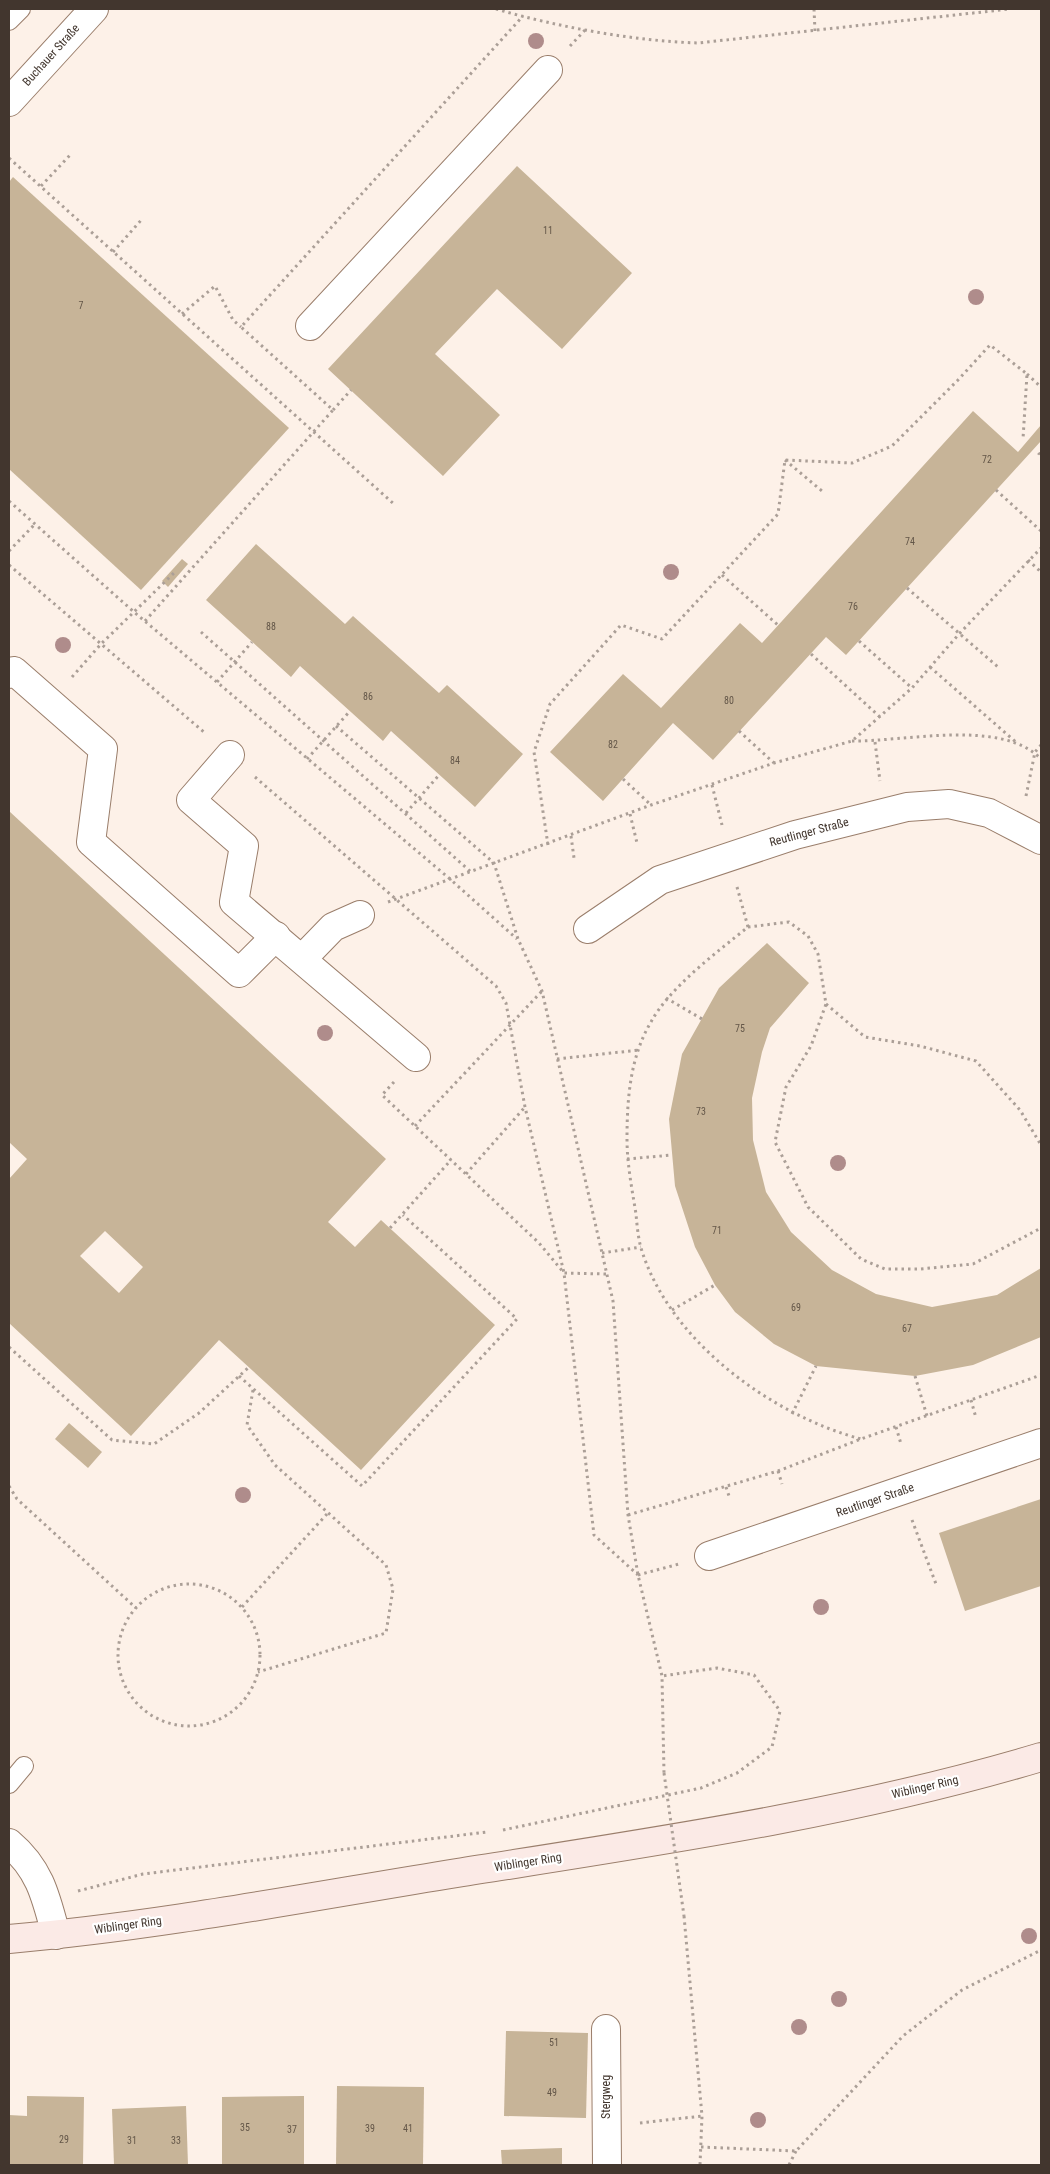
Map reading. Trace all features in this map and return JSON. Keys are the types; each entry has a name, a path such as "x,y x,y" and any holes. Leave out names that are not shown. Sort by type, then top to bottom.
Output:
{"main road":[{"name":"Wiblinger Ring","path":"9,1939 56,1935 212,1912 760,1825 997,1770 1041,1757"}],"street":[{"name":"Buchauer Straße","path":"9,102 94,9"},
{"path":"310,326 548,70"},
{"path":"9,674 14,671 103,749 91,842 239,973 276,936"},
{"path":"230,755 191,800 244,846 234,902 416,1057"},
{"name":"Reutlinger Straße","path":"588,929 660,880 795,834 908,807 949,804 989,813 1030,833"},
{"path":"302,959 333,926 360,915"},
{"name":"Reutlinger Straße","path":"709,1556 1041,1443"},
{"path":"9,1843 24,1856 40,1880 56,1935"},
{"name":"Stergweg","path":"606,2029 607,2165"}],"lane":[{"path":"9,21 21,9"},
{"path":"9,1784 24,1766"}],"path":[{"path":"496,9 561,24 681,42 716,42 1010,9"},
{"path":"814,9 815,30"},
{"path":"40,186 72,152"},
{"path":"9,158 395,505"},
{"path":"9,164 12,161"},
{"path":"113,252 143,218"},
{"path":"182,314 215,286 233,320 241,327"},
{"path":"785,460 852,463 892,446 990,345 1041,387"},
{"path":"1023,438 1027,374"},
{"path":"333,410 351,390"},
{"path":"785,460 822,491"},
{"path":"548,845 534,752 550,704 621,625 662,639 778,514 785,460"},
{"path":"996,490 1041,531"},
{"path":"9,501 134,612 450,879 518,939"},
{"path":"9,551 35,524"},
{"path":"852,741 912,688 959,634 1041,548"},
{"path":"1028,560 1041,572"},
{"path":"51,703 101,644 174,572"},
{"path":"722,575 779,626"},
{"path":"907,588 998,667"},
{"path":"201,632 406,812 471,872"},
{"path":"858,641 912,688"},
{"path":"217,682 252,642"},
{"path":"811,654 880,717"},
{"path":"930,667 1018,744"},
{"path":"307,758 350,711"},
{"path":"336,726 494,863 518,939 542,991 613,1301 628,1516 638,1575 662,1676 664,1773 684,1916 702,2116 700,2165"},
{"path":"739,731 774,764"},
{"path":"396,898 548,845 651,805 774,764 852,741 874,742 966,734 1018,744 1035,752 1041,759"},
{"path":"874,742 880,781"},
{"path":"1030,833 1035,752 1041,745"},
{"path":"406,812 439,775"},
{"path":"623,779 651,805"},
{"path":"712,784 748,927"},
{"path":"630,814 637,843"},
{"path":"571,836 574,858"},
{"path":"861,1440 832,1432 792,1414 756,1390 720,1362 693,1336 672,1310 656,1282 641,1248 627,1159 630,1080 650,1023 666,998 748,927 789,922 808,936 818,954 826,1004 811,1046 786,1087 775,1142 808,1207 835,1236 861,1259 885,1269 920,1269 972,1264 1041,1228"},
{"path":"415,1126 542,991"},
{"path":"666,998 702,1019"},
{"path":"826,1004 865,1037 920,1046 976,1061 1020,1110 1041,1146"},
{"path":"557,1059 639,1050"},
{"path":"416,1057 382,1095 539,1243 564,1274 606,1274"},
{"path":"466,1174 525,1107"},
{"path":"627,1159 672,1155"},
{"path":"390,1228 451,1160"},
{"path":"240,1376 253,1390 362,1486 517,1319 403,1215"},
{"path":"602,1253 641,1248"},
{"path":"672,1310 715,1285"},
{"path":"9,1348 112,1440 154,1444 199,1414 249,1367"},
{"path":"792,1414 816,1366"},
{"path":"628,1516 778,1471 1041,1375"},
{"path":"915,1376 927,1416"},
{"path":"253,1390 247,1425 275,1465 327,1514 386,1565 393,1590 386,1633 258,1672"},
{"path":"971,1400 976,1418"},
{"path":"896,1427 901,1444"},
{"path":"778,1471 782,1484"},
{"path":"9,1486 17,1499 136,1608"},
{"path":"726,1487 730,1499"},
{"path":"901,1492 936,1584"},
{"path":"242,1607 327,1514"},
{"path":"638,1575 709,1556"},
{"path":"177,1585 201,1585 223,1592 242,1607 255,1626 260,1649 258,1672 249,1694 233,1712 213,1723 190,1727 166,1723 146,1712 130,1695 120,1674 118,1650 123,1627 136,1608 154,1593 177,1585"},
{"path":"47,1900 143,1874 497,1831 701,1788 737,1773 772,1747 780,1711 754,1675 717,1668 662,1676"},
{"path":"789,2165 796,2150 903,2036 962,1990 1041,1950"},
{"path":"659,2121 702,2116"},
{"path":"701,2146 796,2150"}],"building":[{"path":"517,166 632,273 562,349 497,289 435,354 500,415 443,476 328,369"},
{"path":"13,177 289,428 141,590 9,469 9,182"},
{"path":"973,411 1018,452 1041,425 1041,441 846,655 826,637 713,760 673,723 603,801 550,752 623,674 661,708 740,623 762,643"},
{"path":"256,544 345,624 353,616 439,693 447,685 523,754 475,807 391,731 383,741 300,666 291,677 206,600"},
{"path":"182,559 188,564 168,587 162,581"},
{"path":"9,811 386,1159 328,1222 355,1247 381,1220 495,1325 361,1470 219,1340 131,1436 9,1323 9,1179 27,1159 9,1142","holes":["105,1231 143,1267 119,1293 80,1256"]},
{"path":"767,943 809,983 770,1028 762,1052 752,1098 753,1140 766,1192 791,1232 832,1270 876,1294 932,1307 997,1295 1041,1268 1041,1337 973,1365 915,1376 816,1366 774,1344 735,1312 715,1285 695,1247 675,1186 669,1119 682,1054 719,988"},
{"path":"69,1423 102,1452 88,1468 55,1439"},
{"path":"1041,1499 1041,1586 965,1611 939,1533"},
{"path":"506,2031 588,2033 586,2118 504,2116"},
{"path":"337,2086 424,2087 423,2165 336,2165"},
{"path":"27,2096 84,2097 83,2165 9,2165 9,2115 27,2116"},
{"path":"304,2096 304,2165 222,2165 222,2097"},
{"path":"186,2106 188,2165 114,2165 112,2109"},
{"path":"562,2148 562,2165 502,2165 501,2150"}]}
